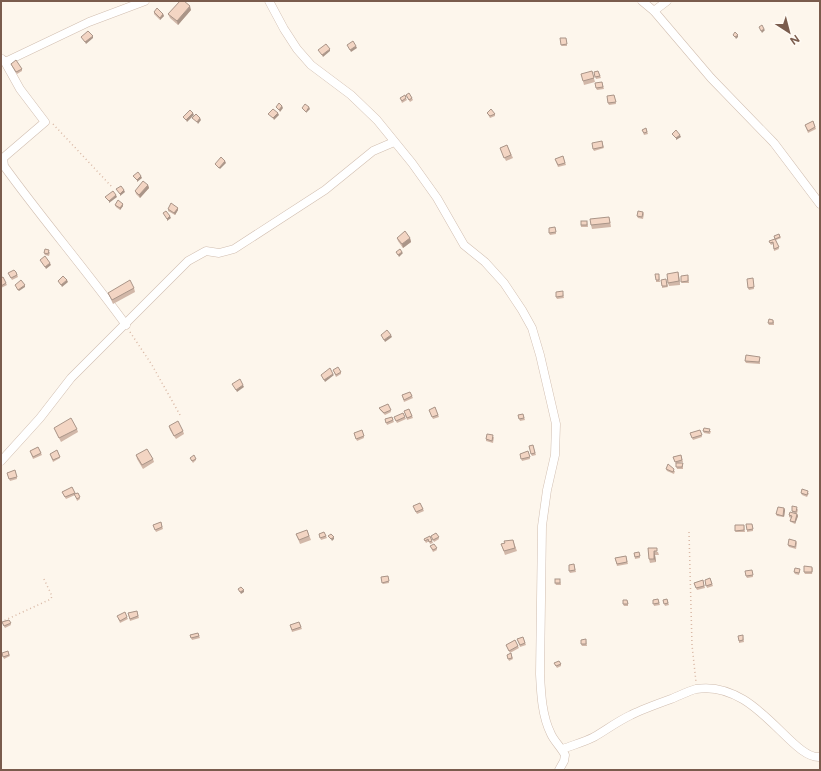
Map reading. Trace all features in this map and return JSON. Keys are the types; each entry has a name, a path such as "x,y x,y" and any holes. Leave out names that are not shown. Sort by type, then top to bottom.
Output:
{"street":[{"path":"126,325 90,276 22,191 2,162 3,158 10,150 45,122 20,89 3,60 88,22 145,1"},
{"path":"269,1 284,29 306,59 363,106 394,142 437,198 464,245 485,262 504,283 532,328 540,355 556,424 555,455 547,490 542,526 541,697 551,735 563,749 565,755 564,761 559,770"},
{"path":"642,1 654,11 711,78 774,143 820,204"},
{"path":"654,11 667,1"},
{"path":"1,461 40,418 71,378 126,325 188,261 206,251 219,253 234,249 325,190 373,151 394,142"},
{"path":"563,749 593,737 630,715 696,690 724,690 736,695 769,719 799,748 814,757 820,757"}],"path":[{"path":"45,122 56,126 88,163 112,187"},
{"path":"126,325 152,365 180,415"},
{"path":"689,532 692,645 696,690"},
{"path":"1,622 51,599 52,596 43,577"}],"building":[{"path":"180,1 184,1 190,6 177,21 168,14"},
{"path":"157,8 163,14 160,18 154,12"},
{"path":"762,25 764,29 761,31 759,27"},
{"path":"88,31 93,36 85,42 81,37"},
{"path":"735,32 738,35 735,37 733,35"},
{"path":"560,38 566,38 567,44 561,45"},
{"path":"353,41 356,46 350,50 347,45"},
{"path":"326,44 330,49 322,55 318,50"},
{"path":"16,60 22,69 16,72 11,64"},
{"path":"592,71 594,78 583,81 581,74"},
{"path":"598,71 600,76 595,77 594,72"},
{"path":"602,82 603,87 596,88 595,83"},
{"path":"409,93 412,98 409,100 406,95"},
{"path":"405,95 406,98 402,101 400,98"},
{"path":"614,95 616,102 608,103 607,96"},
{"path":"279,103 282,106 279,110 276,107"},
{"path":"305,104 309,107 306,112 302,108"},
{"path":"273,109 278,113 273,118 268,114"},
{"path":"491,109 495,114 490,116 487,113"},
{"path":"190,110 193,113 186,120 183,117"},
{"path":"196,114 200,118 197,122 192,118"},
{"path":"813,121 815,127 808,131 805,125"},
{"path":"646,128 647,132 644,133 642,130"},
{"path":"676,130 680,135 676,138 672,134"},
{"path":"602,141 603,147 593,149 592,143"},
{"path":"507,145 511,155 504,158 500,148"},
{"path":"563,156 565,163 558,165 555,159"},
{"path":"221,157 225,161 219,168 215,164"},
{"path":"138,172 141,176 137,180 133,176"},
{"path":"143,181 148,185 139,195 135,191"},
{"path":"121,186 124,190 120,194 116,189"},
{"path":"113,191 116,195 109,201 105,197"},
{"path":"118,200 123,204 120,208 115,205"},
{"path":"171,203 178,208 174,213 168,209"},
{"path":"166,211 170,216 167,219 163,213"},
{"path":"638,211 643,212 642,217 637,216"},
{"path":"609,217 610,223 591,225 590,219"},
{"path":"581,221 587,221 587,225 581,225"},
{"path":"555,227 556,232 549,233 549,228"},
{"path":"405,231 410,238 402,244 397,238"},
{"path":"779,234 780,237 775,239 774,236"},
{"path":"775,239 779,247 774,249 773,242 770,243 769,241"},
{"path":"45,249 49,250 48,254 44,253"},
{"path":"400,249 402,252 398,255 396,252"},
{"path":"45,256 50,263 45,267 40,260"},
{"path":"14,270 17,275 11,278 8,273"},
{"path":"678,272 679,281 668,283 667,274"},
{"path":"655,274 659,274 659,280 656,280"},
{"path":"688,275 688,281 681,282 681,276"},
{"path":"63,276 67,280 61,285 58,281"},
{"path":"3,277 6,283 1,286 1,278"},
{"path":"753,278 754,287 748,288 747,279"},
{"path":"666,279 667,286 662,286 661,280"},
{"path":"21,280 25,285 18,290 15,285"},
{"path":"130,280 134,288 112,300 108,293"},
{"path":"563,291 563,296 556,297 556,292"},
{"path":"769,319 773,320 773,323 768,323"},
{"path":"387,330 391,335 384,340 381,335"},
{"path":"746,355 760,357 759,362 745,361"},
{"path":"338,367 341,372 336,375 333,370"},
{"path":"330,368 333,374 324,380 321,375"},
{"path":"240,379 243,385 236,390 232,384"},
{"path":"410,392 412,396 404,400 402,395"},
{"path":"388,404 391,410 384,413 379,408"},
{"path":"435,407 438,415 432,417 429,410"},
{"path":"409,409 412,416 407,418 404,411"},
{"path":"403,413 405,417 396,421 394,417"},
{"path":"523,414 524,418 519,419 518,415"},
{"path":"392,417 393,420 386,423 385,419"},
{"path":"71,418 77,429 59,438 54,428"},
{"path":"178,421 183,431 174,436 169,426"},
{"path":"704,428 710,429 709,432 703,431"},
{"path":"362,430 364,436 356,439 354,433"},
{"path":"700,430 702,435 692,438 690,433"},
{"path":"487,434 493,435 492,441 486,439"},
{"path":"533,445 535,453 531,454 529,446"},
{"path":"38,447 41,453 33,457 30,451"},
{"path":"147,449 153,459 142,465 136,455"},
{"path":"57,450 60,457 53,460 50,454"},
{"path":"528,451 530,457 521,459 520,454"},
{"path":"194,455 196,459 192,461 190,458"},
{"path":"681,455 682,460 675,462 673,457"},
{"path":"676,463 683,463 682,467 676,467"},
{"path":"668,464 674,469 673,472 666,469"},
{"path":"15,470 17,477 9,479 7,473"},
{"path":"72,487 75,493 65,497 62,492"},
{"path":"802,489 808,491 807,495 801,493"},
{"path":"78,493 80,497 77,499 74,494"},
{"path":"420,503 423,509 416,512 413,506"},
{"path":"792,506 797,507 796,512 792,511"},
{"path":"778,507 784,508 783,516 776,514"},
{"path":"790,512 797,514 795,522 790,521 792,516 789,515"},
{"path":"161,522 162,527 155,530 153,525"},
{"path":"746,524 752,524 753,529 747,530"},
{"path":"735,525 744,525 744,530 735,531"},
{"path":"307,530 309,536 299,540 296,534"},
{"path":"324,532 326,536 320,538 319,534"},
{"path":"436,533 439,537 433,540 431,536"},
{"path":"331,534 334,537 331,539 328,536"},
{"path":"430,536 432,541 429,542 428,539 425,541 424,539"},
{"path":"789,539 796,541 795,547 788,545"},
{"path":"513,540 515,548 504,551 501,544 505,543 504,541"},
{"path":"434,544 437,548 433,550 430,546"},
{"path":"648,548 657,548 657,551 654,551 654,559 649,559"},
{"path":"639,552 640,556 635,557 634,553"},
{"path":"626,556 627,562 617,564 615,558"},
{"path":"574,564 575,570 569,571 569,565"},
{"path":"804,566 812,567 812,572 804,572"},
{"path":"795,568 800,569 799,573 794,572"},
{"path":"752,570 753,575 746,576 745,571"},
{"path":"388,576 389,581 382,583 381,577"},
{"path":"710,578 712,584 706,586 705,580"},
{"path":"555,579 560,579 560,583 555,583"},
{"path":"703,580 704,586 696,588 694,583"},
{"path":"241,587 244,590 240,592 238,589"},
{"path":"658,599 659,603 653,604 653,600"},
{"path":"667,599 668,603 664,604 663,600"},
{"path":"623,600 627,600 628,604 623,604"},
{"path":"137,611 138,616 130,619 128,613"},
{"path":"125,612 127,617 120,621 117,616"},
{"path":"9,620 11,623 4,626 2,622"},
{"path":"299,622 301,627 292,630 290,625"},
{"path":"198,633 199,636 191,638 190,635"},
{"path":"743,635 743,640 739,641 738,636"},
{"path":"523,637 525,643 520,645 517,639"},
{"path":"586,639 586,644 581,644 581,640"},
{"path":"515,640 518,646 509,651 506,645"},
{"path":"8,651 9,655 3,657 2,653"},
{"path":"511,653 512,658 508,659 507,655"},
{"path":"559,661 561,664 556,666 554,663"}]}
